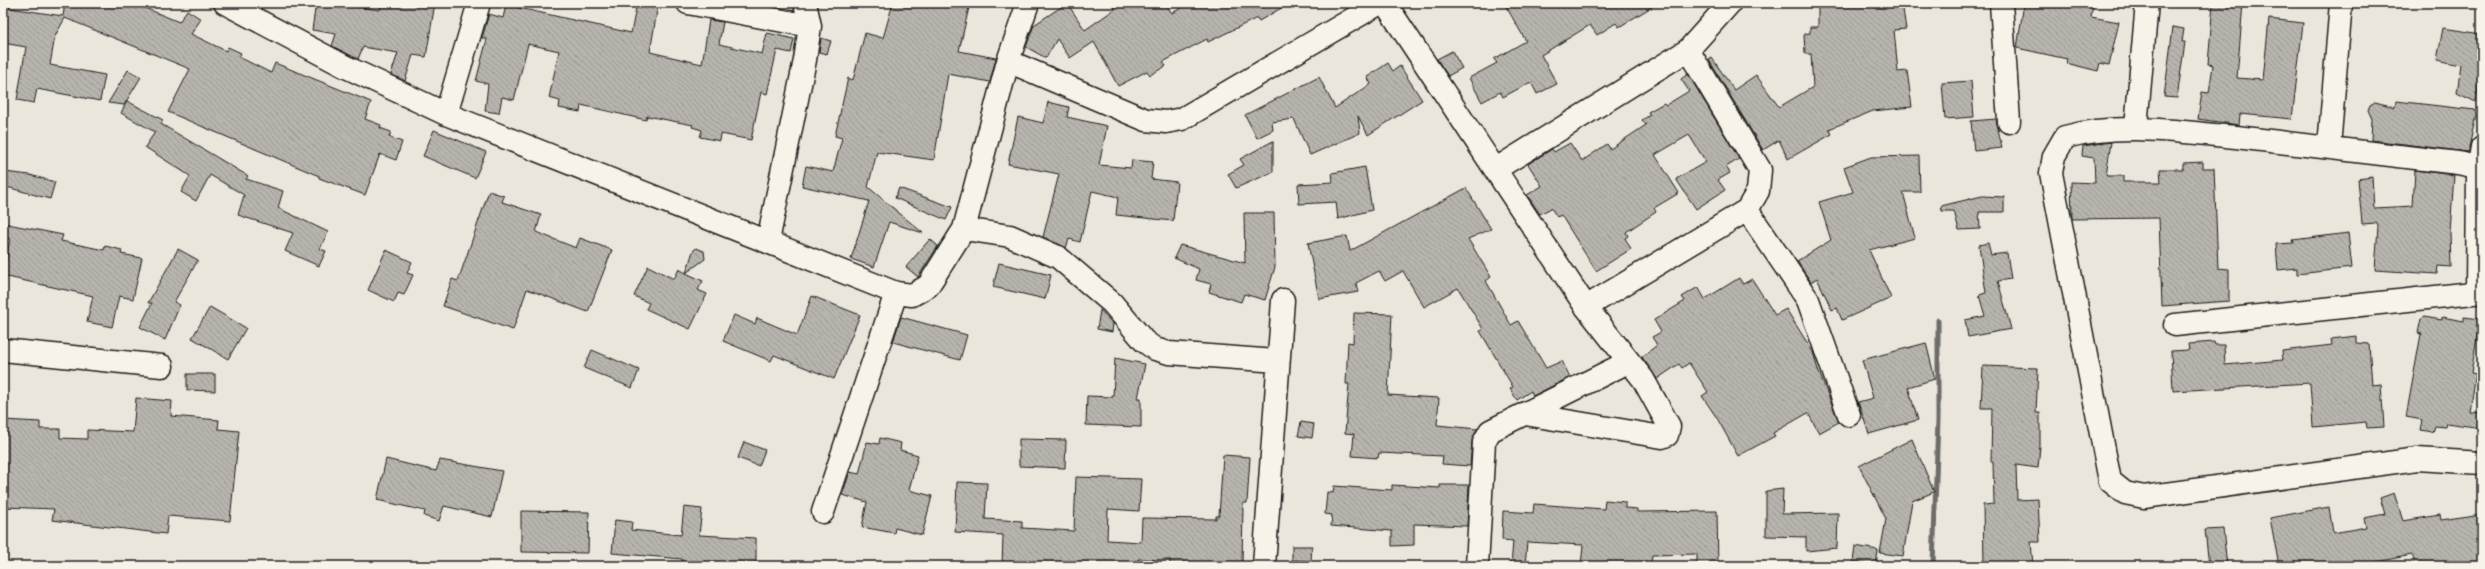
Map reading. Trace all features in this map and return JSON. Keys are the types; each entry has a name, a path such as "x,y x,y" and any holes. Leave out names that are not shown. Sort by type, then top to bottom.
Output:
{"street":[{"path":"225,3 344,66 446,114 896,293 912,295 928,286 964,229 1008,61 1028,3"},
{"path":"446,114 479,3"},
{"path":"688,3 810,26"},
{"path":"768,241 805,60 810,26 805,3"},
{"path":"1008,61 1146,120 1166,122 1182,119 1380,3"},
{"path":"1385,3 1586,307 1642,379 1668,426 1667,435 1662,436 1524,414"},
{"path":"1496,169 1688,50 1730,3"},
{"path":"2001,3 2009,122"},
{"path":"2136,128 2147,3"},
{"path":"2329,147 2342,3"},
{"path":"1586,307 1746,210 1758,192 1760,170 1688,50"},
{"path":"2478,171 2472,166 2458,163 2329,147 2136,128 2092,130 2065,138 2054,156 2051,172 2110,481 2125,493 2144,497 2417,459 2482,463"},
{"path":"2175,325 2479,292 2478,171 2482,147"},
{"path":"1746,210 1808,300 1849,415"},
{"path":"964,229 1010,236 1058,257 1112,303 1144,341 1155,349 1169,353 1278,361"},
{"path":"823,512 896,293"},
{"path":"1264,566 1283,300"},
{"path":"3,350 162,366"},
{"path":"1478,566 1484,442 1490,431 1628,362"}],"building":[{"path":"65,3 133,3 179,22 187,10 201,19 191,34 226,51 228,47 241,53 239,57 271,73 275,63 371,102 365,119 381,125 380,128 391,132 389,137 402,142 396,160 380,154 365,195 319,178 319,176 168,112 190,69 65,18 55,36 50,65 105,75 100,101 37,89 34,103 17,100 26,47 3,43 3,7 63,16"},
{"path":"316,3 353,3 352,6 380,10 381,3 435,3 426,57 413,55 405,81 391,74 398,53 363,47 358,59 332,46 336,34 312,30"},
{"path":"637,3 658,5 650,52 702,64 709,20 723,22 719,44 762,54 767,33 794,39 791,53 777,50 767,94 761,92 751,140 721,134 720,141 700,137 702,130 692,127 693,125 647,116 646,120 581,105 580,112 559,108 560,101 549,98 559,51 528,44 514,100 502,97 499,113 485,111 488,84 476,81 487,39 482,38 489,14 503,18 506,5 631,33"},
{"path":"893,3 970,3 959,51 996,58 990,82 948,74 934,160 877,152 868,187 923,233 889,222 874,267 851,259 869,201 802,186 806,166 833,172 842,138 835,136 848,78 853,80 865,33 883,38"},
{"path":"1067,3 1085,30 1115,9 1112,3 1165,3 1172,13 1191,3 1290,3 1259,21 1257,18 1208,42 1207,39 1163,62 1166,66 1150,75 1147,71 1118,86 1094,42 1070,58 1057,39 1046,58 1026,47 1034,25"},
{"path":"1504,3 1658,3 1619,27 1616,23 1597,35 1590,25 1541,55 1557,84 1537,94 1531,82 1503,97 1500,92 1482,102 1469,78 1497,63 1494,59 1526,41"},
{"path":"1818,3 1902,3 1906,29 1894,30 1898,72 1907,71 1912,107 1873,111 1829,129 1832,134 1788,159 1779,140 1763,150 1709,60 1712,58 1734,90 1756,75 1779,107 1813,87 1811,54 1805,54 1804,34 1810,33 1810,27 1818,27"},
{"path":"2024,3 2093,3 2091,17 2119,22 2109,65 2100,63 2098,71 2066,63 2067,59 2017,48"},
{"path":"2213,3 2243,3 2237,78 2263,80 2269,19 2303,23 2292,119 2240,114 2239,125 2198,119 2202,92 2209,93 2213,65 2208,64"},
{"path":"2173,27 2184,29 2182,42 2185,42 2177,98 2164,97"},
{"path":"2443,28 2482,34 2482,62 2476,102 2457,93 2461,65 2437,60"},
{"path":"821,38 831,41 827,54 819,52"},
{"path":"1452,51 1462,68 1448,76 1437,59"},
{"path":"1388,63 1393,71 1400,66 1422,100 1368,135 1358,116 1360,133 1310,155 1294,119 1272,122 1273,130 1257,138 1245,115 1319,77 1335,108 1371,84 1367,77"},
{"path":"128,70 141,77 124,105 108,103"},
{"path":"1688,74 1739,159 1726,167 1730,173 1718,180 1725,190 1696,209 1676,179 1706,162 1689,135 1655,155 1679,193 1654,208 1656,212 1626,232 1628,236 1625,238 1631,249 1596,271 1561,215 1557,217 1551,208 1540,214 1527,195 1542,186 1528,164 1552,149 1554,152 1570,143 1582,161 1607,144 1610,149 1646,125 1642,120 1650,115 1648,112 1664,103 1666,105 1689,91 1681,79"},
{"path":"1971,81 1974,117 1945,119 1942,83"},
{"path":"127,101 163,120 161,124 248,176 246,179 283,191 278,208 328,232 320,249 326,251 319,266 285,251 293,233 238,215 244,195 210,175 196,201 181,192 190,176 145,147 155,132 121,113"},
{"path":"2396,101 2475,110 2476,115 2468,152 2371,140 2372,119 2368,110 2370,105 2375,102 2395,107"},
{"path":"1048,102 1069,107 1067,117 1107,126 1099,165 1131,168 1132,160 1153,162 1151,179 1177,182 1173,221 1116,215 1118,197 1092,191 1080,242 1069,239 1066,248 1043,237 1059,174 1008,164 1018,117 1043,123"},
{"path":"1996,119 2002,148 1974,151 1971,121"},
{"path":"434,130 486,152 475,178 423,156"},
{"path":"1273,141 1273,172 1236,188 1228,174 1244,165 1240,159"},
{"path":"2111,142 2106,176 2123,176 2123,182 2161,182 2160,169 2183,169 2183,163 2203,162 2203,168 2214,168 2218,268 2229,269 2229,301 2162,306 2159,218 2072,219 2071,182 2095,183 2094,158 2082,156 2083,146"},
{"path":"1919,156 1920,192 1903,192 1915,238 1869,250 1891,298 1842,320 1837,308 1832,310 1817,278 1811,282 1797,261 1831,240 1819,202 1853,192 1844,167 1871,157"},
{"path":"1365,167 1372,210 1338,219 1336,202 1299,204 1298,184 1333,182 1332,173"},
{"path":"2415,170 2454,175 2450,232 2451,267 2438,266 2437,274 2375,270 2378,226 2376,223 2362,224 2358,179 2372,177 2374,208 2413,206"},
{"path":"4,172 30,175 55,182 50,199 3,186"},
{"path":"899,188 952,207 946,220 895,198"},
{"path":"1466,188 1491,229 1468,239 1491,277 1486,281 1511,325 1518,321 1546,368 1562,361 1570,377 1533,396 1531,391 1517,400 1510,389 1513,387 1480,331 1483,329 1458,288 1424,307 1403,271 1385,281 1379,271 1356,283 1358,292 1319,299 1308,243 1347,236 1350,251"},
{"path":"489,191 504,196 502,202 541,215 536,232 576,248 580,238 612,250 588,312 527,289 513,330 443,306 452,279 458,281"},
{"path":"1982,196 2004,197 2004,212 1979,212 1980,229 1959,230 1954,211 1942,211 1941,206"},
{"path":"1244,213 1274,213 1275,267 1265,300 1244,294 1241,302 1209,292 1211,284 1196,280 1199,269 1174,258 1180,245 1245,263"},
{"path":"3,223 63,235 61,241 104,250 105,246 122,250 121,254 142,258 133,299 119,296 112,327 87,322 93,296 3,276 10,239 3,238"},
{"path":"2348,233 2352,268 2297,274 2297,268 2278,270 2276,244 2294,243 2293,240"},
{"path":"930,239 938,246 918,277 906,267"},
{"path":"1988,243 1991,255 2007,253 2011,279 1998,281 2011,329 1968,337 1965,320 1985,316 1979,295 1986,293 1979,245"},
{"path":"696,248 704,251 705,259 686,273 693,251"},
{"path":"178,249 198,260 174,302 180,305 165,340 140,327 152,303 148,303"},
{"path":"386,250 412,262 407,273 413,275 404,295 398,293 394,302 368,290"},
{"path":"999,263 1051,275 1045,299 993,287"},
{"path":"648,266 674,279 679,269 703,281 698,290 707,294 690,329 646,309 649,303 634,296"},
{"path":"1739,278 1743,284 1752,279 1775,315 1786,309 1813,352 1818,370 1839,422 1819,433 1808,413 1773,433 1775,436 1738,456 1717,418 1702,396 1708,392 1689,363 1682,368 1679,364 1657,379 1642,357 1657,345 1652,337 1661,332 1654,320 1685,301 1682,297 1698,287 1705,299"},
{"path":"812,296 860,315 834,379 774,355 771,361 723,341 734,315 755,324 757,318 797,335"},
{"path":"210,307 246,328 228,359 192,338"},
{"path":"1100,310 1113,324 1112,332 1097,329"},
{"path":"1354,313 1392,314 1388,395 1439,398 1437,425 1477,429 1472,441 1470,466 1442,464 1443,456 1379,453 1378,458 1352,456 1354,434 1345,433 1349,384 1346,384 1348,342 1353,343"},
{"path":"901,317 967,335 960,360 893,342"},
{"path":"2424,317 2442,320 2442,317 2464,321 2464,317 2480,319 2471,373 2476,374 2470,412 2482,413 2482,428 2446,423 2445,427 2435,426 2433,432 2420,430 2422,420 2406,417 2421,334 2418,333 2421,319"},
{"path":"2356,336 2356,343 2369,344 2372,385 2381,384 2384,427 2367,428 2366,422 2313,427 2310,383 2173,391 2171,351 2189,350 2188,344 2214,342 2215,345 2224,345 2225,365 2283,360 2282,351 2332,345 2331,339"},
{"path":"1926,343 1935,379 1908,387 1918,420 1869,434 1858,402 1873,398 1862,360"},
{"path":"592,350 639,370 632,388 584,368"},
{"path":"1115,358 1145,364 1138,398 1141,398 1141,427 1086,425 1087,396 1113,397"},
{"path":"1983,366 2038,368 2036,413 2040,413 2040,446 2038,468 2016,465 2017,500 2038,499 2040,542 2031,542 2033,566 1984,566 1983,505 1994,504 1993,462 1991,462 1992,408 1981,408"},
{"path":"187,374 215,374 215,391 187,390"},
{"path":"136,398 172,401 171,416 219,420 218,429 239,431 230,521 168,516 166,534 52,520 54,509 3,507 3,420 40,422 40,429 60,429 60,438 87,439 87,430 133,432"},
{"path":"1301,422 1314,424 1312,438 1298,436"},
{"path":"880,438 901,443 900,450 918,455 909,490 932,496 922,535 895,528 894,533 862,527 867,502 842,495 850,472 859,474 867,442 879,444"},
{"path":"1019,439 1066,440 1065,468 1019,466"},
{"path":"1912,439 1934,492 1912,501 1903,556 1880,553 1886,519 1859,466"},
{"path":"744,442 765,450 759,466 738,458"},
{"path":"1223,455 1250,457 1247,503 1243,503 1242,566 1170,564 1170,560 1138,559 1138,566 1002,566 1003,535 955,532 957,482 987,483 985,519 1022,521 1022,528 1074,531 1076,477 1141,479 1139,511 1108,509 1107,540 1141,542 1142,518 1216,519 1216,516 1219,516"},
{"path":"386,459 436,471 440,460 502,471 492,517 444,506 439,521 424,516 425,511 377,500"},
{"path":"1392,485 1440,488 1440,485 1469,485 1467,526 1414,524 1414,545 1392,546 1392,531 1331,526 1332,515 1325,514 1327,492 1333,493 1334,486 1392,490"},
{"path":"1783,489 1782,514 1838,513 1837,548 1806,551 1806,537 1766,536 1766,491"},
{"path":"2394,493 2403,521 2440,515 2441,520 2482,514 2482,566 2414,566 2412,555 2355,566 2279,566 2270,518 2329,507 2333,533 2366,527 2364,518 2385,514 2380,498"},
{"path":"1605,500 1625,502 1625,508 1637,509 1637,512 1717,511 1718,566 1697,566 1697,554 1652,555 1651,566 1581,566 1583,545 1527,542 1525,566 1511,566 1513,541 1502,540 1503,511 1533,513 1534,504 1604,509"},
{"path":"684,507 702,509 699,535 756,538 756,566 682,566 682,559 612,553 615,520 632,522 631,530 681,535"},
{"path":"521,511 589,512 588,553 521,552"},
{"path":"2223,529 2227,566 2209,566 2205,530"},
{"path":"1292,546 1312,546 1311,561 1292,560"},
{"path":"1855,546 1878,550 1876,566 1853,562"}],"waterway":[{"path":"1933,566 1938,420 1938,320"}]}
